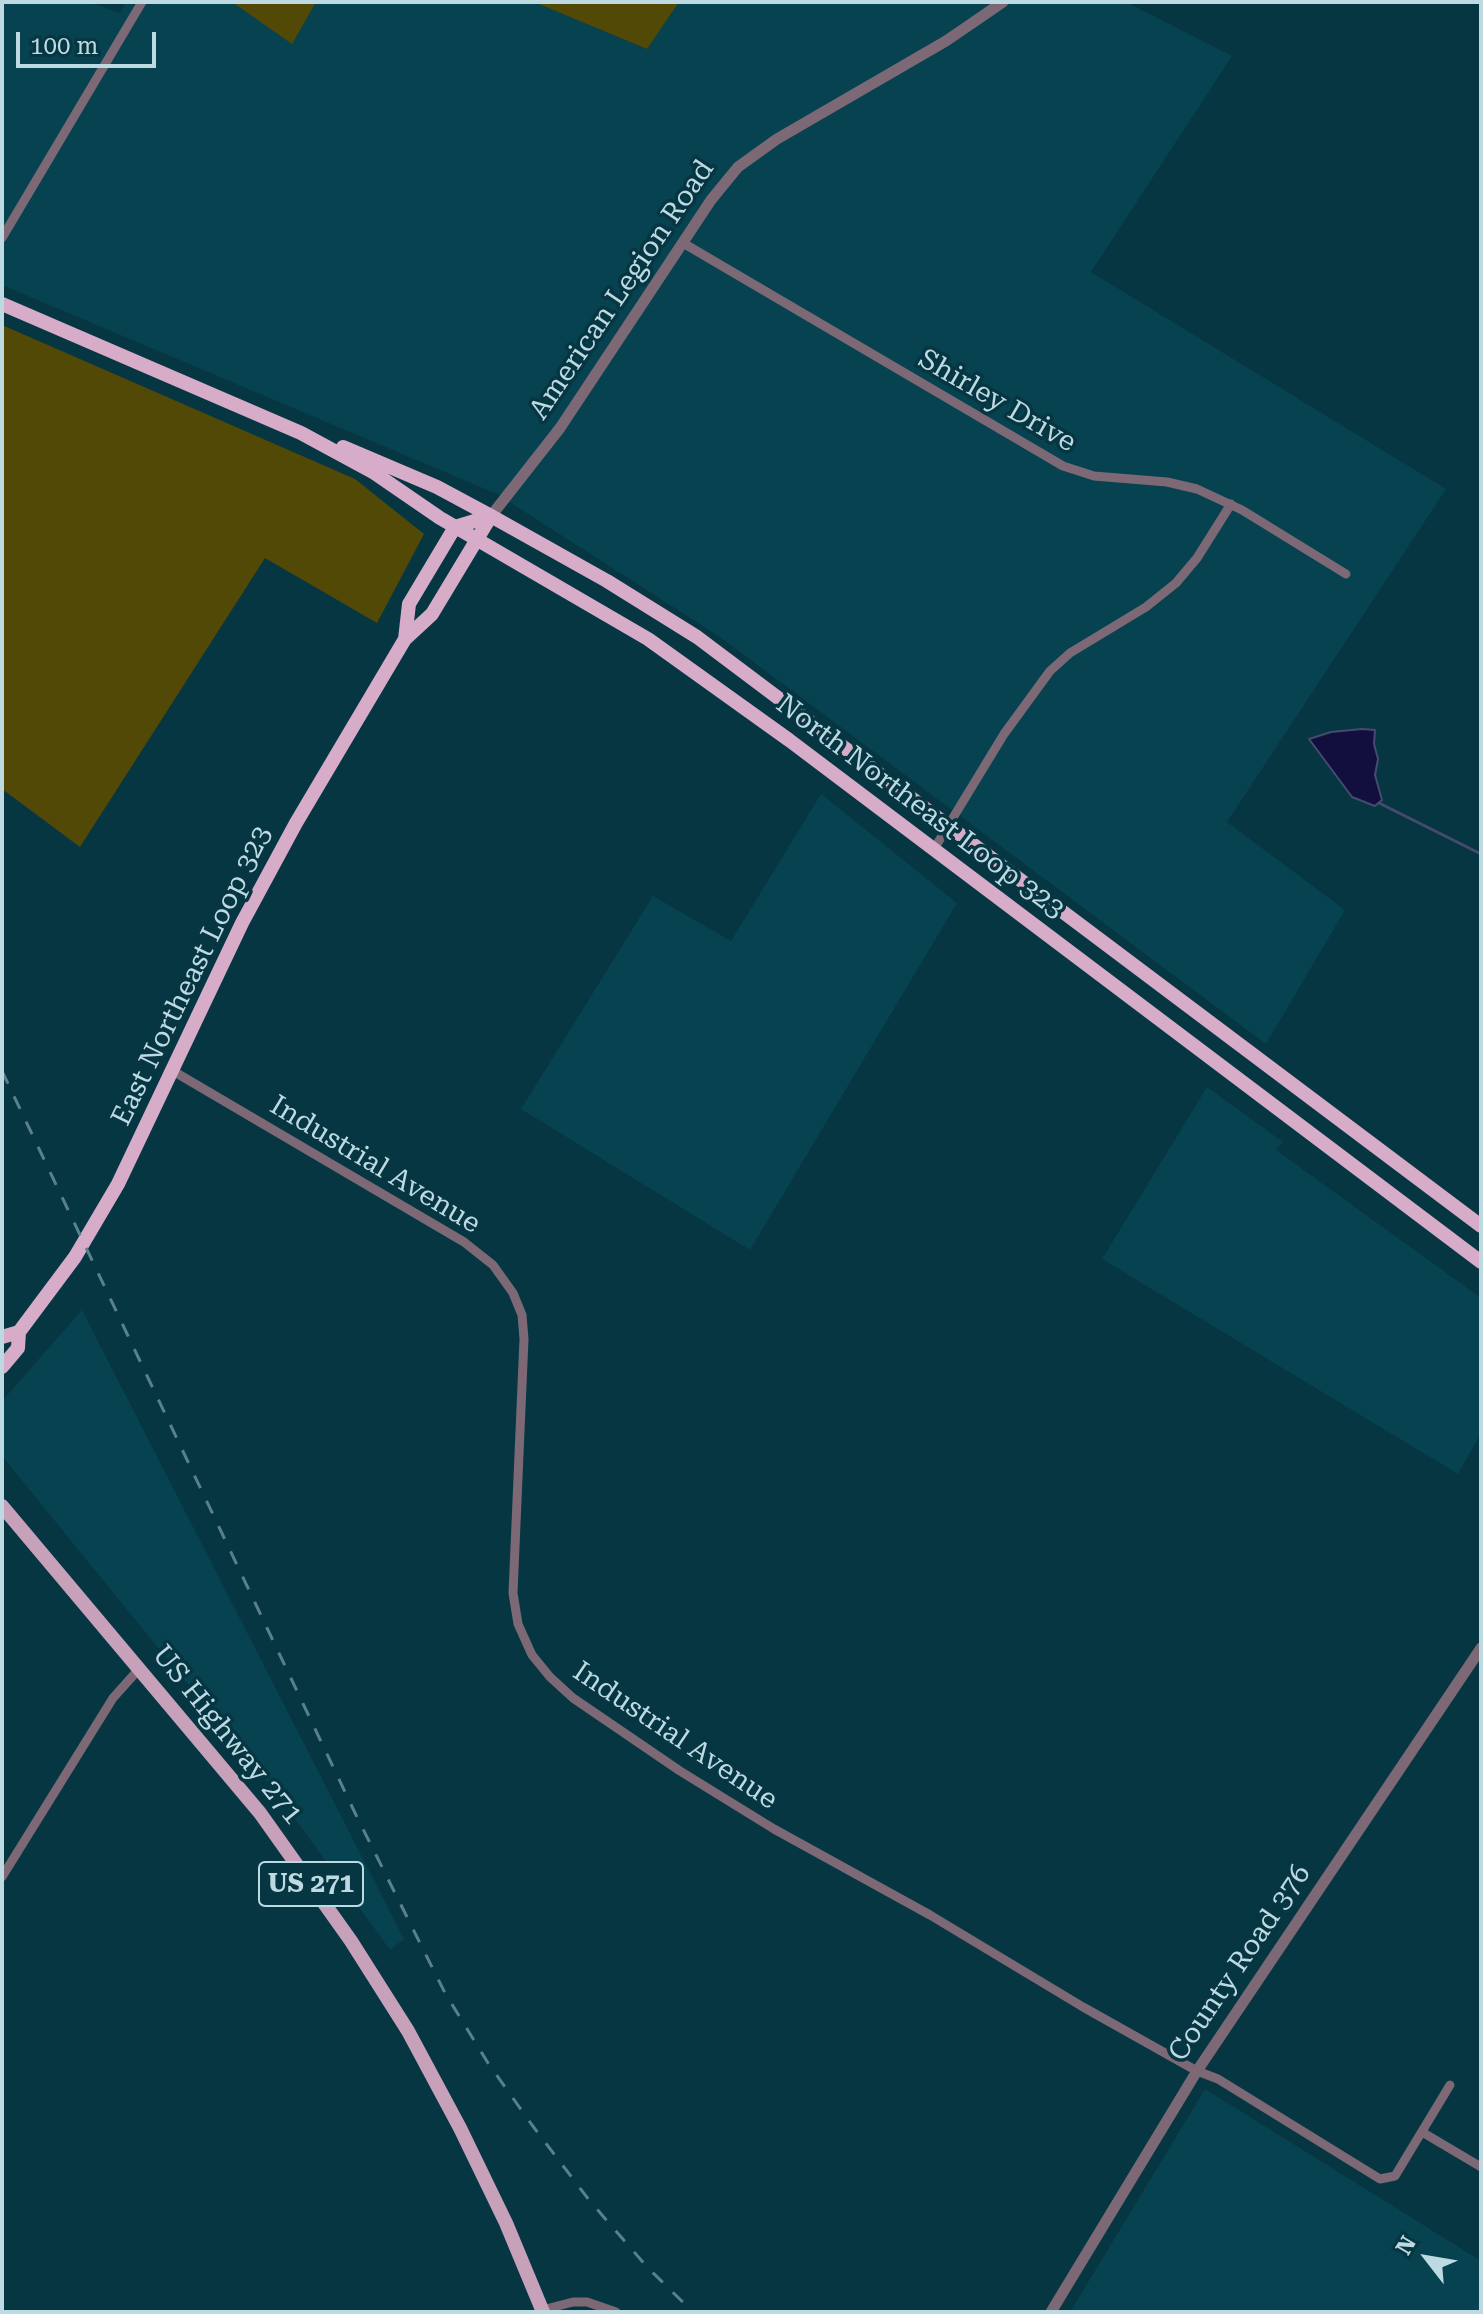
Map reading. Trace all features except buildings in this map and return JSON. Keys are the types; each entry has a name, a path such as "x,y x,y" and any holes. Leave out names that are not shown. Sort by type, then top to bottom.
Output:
{"highway":[{"name":"North Northeast Loop 323","path":"2,304 301,433 391,483 455,527 591,604 680,660 1481,1262"},
{"name":"North Northeast Loop 323","path":"301,433 326,440 437,487 640,600 697,637 1481,1226"},
{"path":"455,527 491,516"},
{"name":"American Legion Road","path":"477,539 491,516"},
{"name":"East Northeast Loop 323","path":"405,639 409,604 455,527"},
{"name":"East Northeast Loop 323","path":"2,1367 18,1348 19,1332 58,1281 101,1216 266,876 405,639 432,614 477,539"},
{"path":"680,660 697,637"},
{"path":"1013,909 1030,886"},
{"path":"1359,1170 1377,1148"},
{"path":"2,1337 19,1332"}],"main road":[{"name":"US Highway 271","path":"2,1506 288,1850 384,1992 428,2067 478,2163 540,2311"}],"street":[{"path":"2,238 142,2"},
{"name":"American Legion Road","path":"491,516 566,420 720,188 749,158 946,41 1003,2"},
{"name":"Shirley Drive","path":"683,243 1063,466 1094,476 1182,485 1231,504 1346,574"},
{"path":"934,849 1008,728 1050,671 1070,653 1146,607 1176,583 1197,558 1231,504"},
{"name":"Industrial Avenue","path":"173,1071 464,1242 493,1265 513,1293 522,1315 524,1339 513,1593 521,1633 532,1655 573,1698 774,1829 930,1915 1083,2007 1197,2071 1218,2079 1377,2177 1391,2179 1400,2170 1422,2132"},
{"name":"County Road 376","path":"1051,2312 1197,2071 1481,1648"},
{"path":"2,1877 113,1698 139,1669"},
{"path":"1450,2085 1422,2132 1481,2167"},
{"path":"540,2311 573,2302 587,2302 616,2312"}],"shaded area":[{"path":"2,2 89,2 120,13 126,2 232,2 292,43 316,2 534,2 647,49 679,2 1126,2 1232,56 1091,272 1446,489 1227,822 1345,910 1266,1044 720,637 497,494 2,285"},
{"path":"232,2 316,2 292,44"},
{"path":"534,2 679,2 647,49"},
{"path":"2,325 355,479 424,534 377,623 265,558 80,847 2,789"},
{"path":"1375,730 1374,744 1378,759 1375,775 1382,800 1375,806 1352,797 1309,739 1331,732"},
{"path":"821,794 957,903 750,1250 521,1109 653,896 731,941"},
{"path":"1207,1087 1283,1142 1276,1150 1481,1298 1481,1433 1458,1474 1102,1259"},
{"path":"82,1310 404,1939 390,1950 277,1794 2,1456 2,1401"},
{"path":"1205,2089 1481,2261 1481,2312 1070,2312"}],"waterway":[{"path":"1379,803 1481,854"}],"railway":[{"path":"2,1071 356,1815 445,1993 488,2063 589,2200 648,2268 693,2312"}]}
